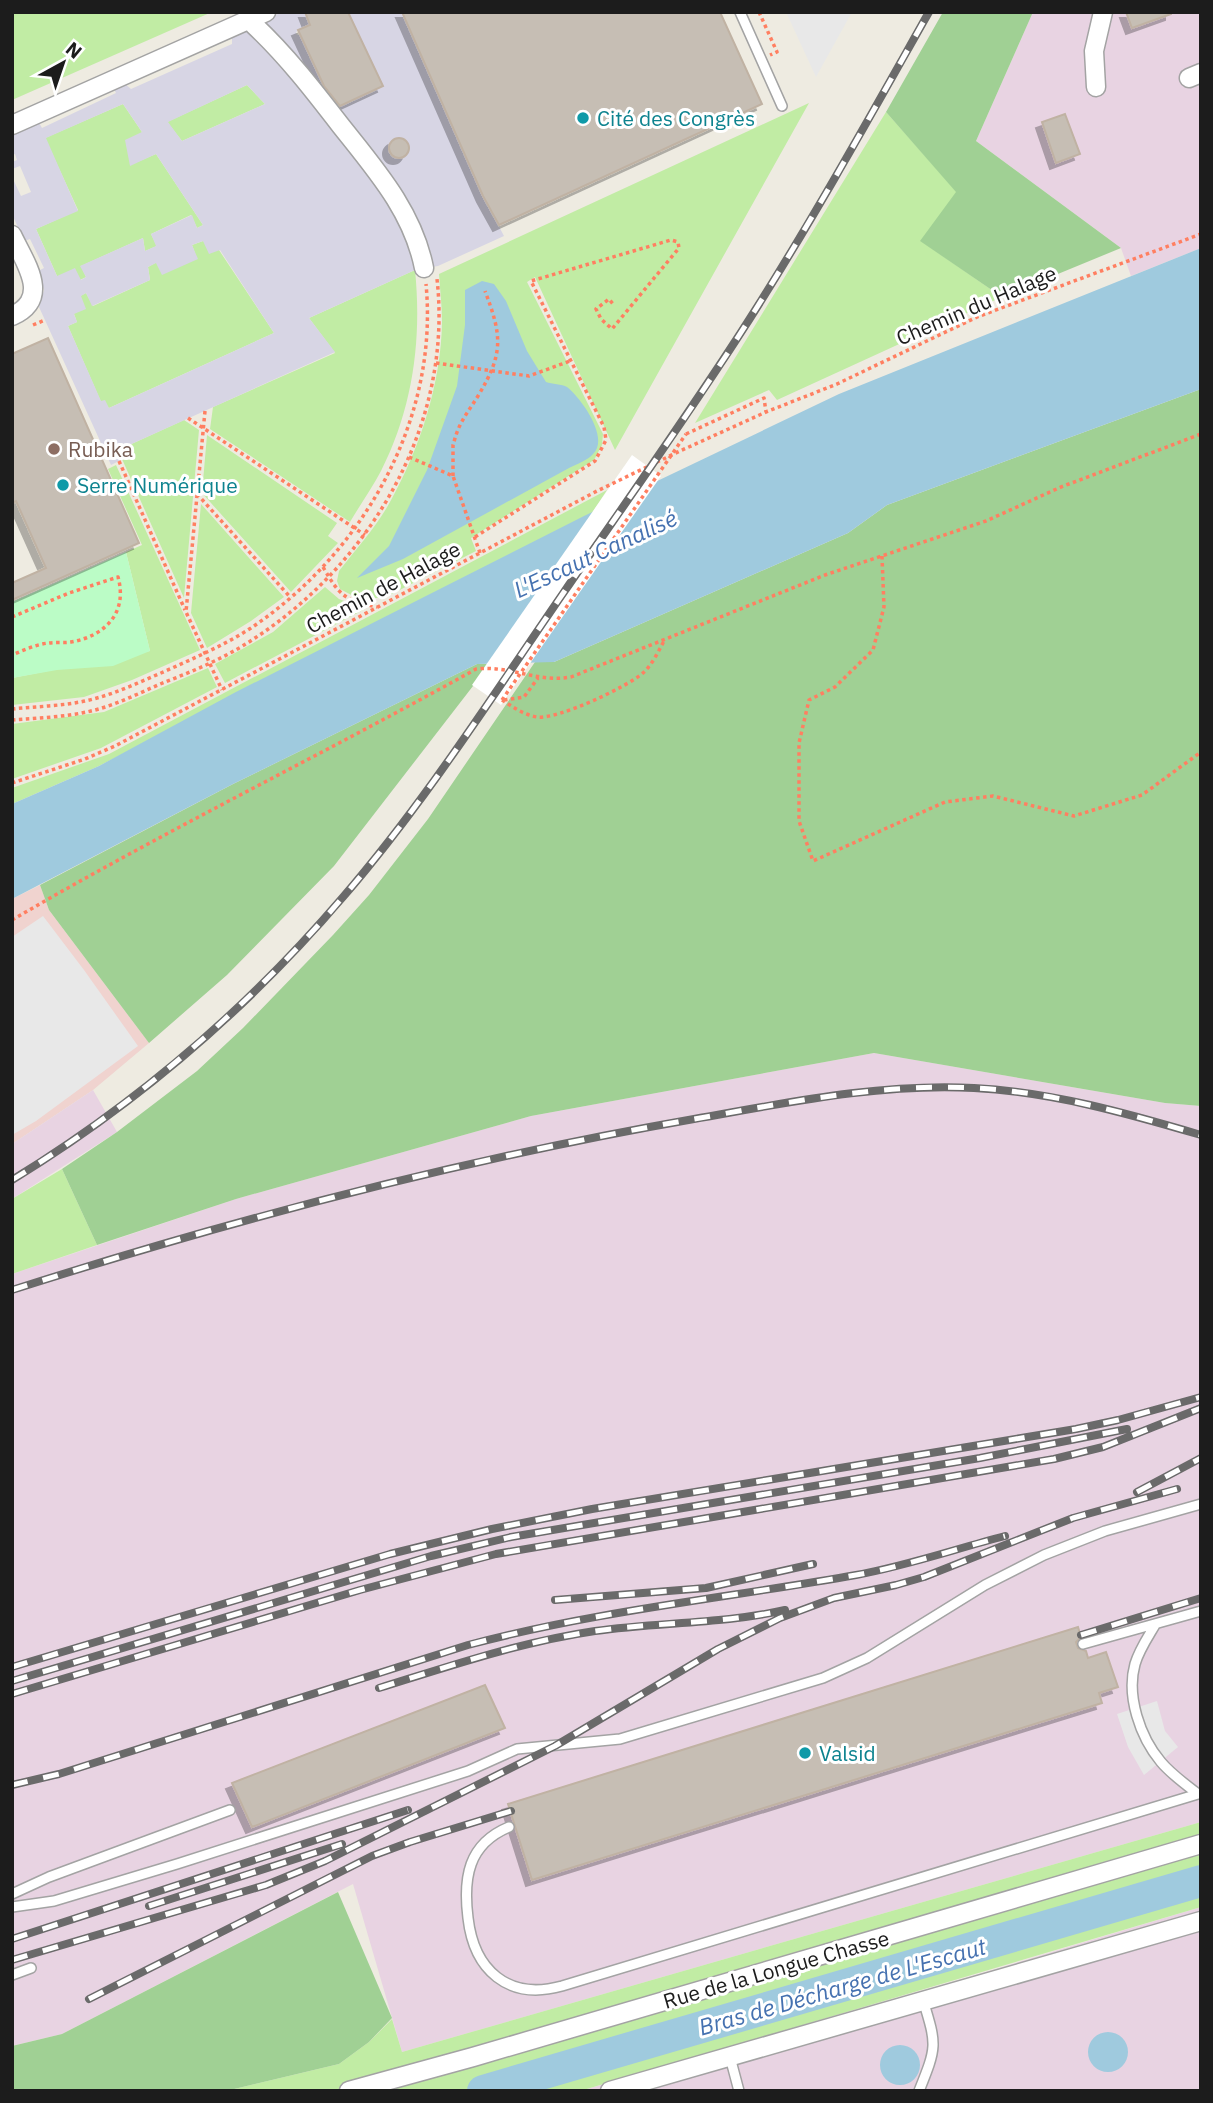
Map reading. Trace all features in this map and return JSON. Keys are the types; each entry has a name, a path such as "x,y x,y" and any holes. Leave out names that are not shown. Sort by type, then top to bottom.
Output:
{"street":[{"path":"1096,87 1094,51 1103,12"},
{"path":"12,125 260,19 383,180 408,220 430,273"},
{"path":"12,234 31,276 33,297 28,306 12,316"},
{"name":"Rue de la Longue Chasse","path":"349,2091 1201,1844"},
{"path":"610,2091 1201,1921"}],"lane":[{"path":"740,12 782,106"},
{"path":"12,1907 31,1906 65,1898 177,1864 468,1771 517,1749 620,1739 823,1678 867,1658 992,1581 1051,1552 1105,1531 1201,1504"},
{"path":"1083,1644 1201,1611"},
{"path":"1155,1625 1135,1665 1133,1686 1136,1710 1154,1752 1169,1771 1199,1793"},
{"path":"509,1827 487,1839 471,1863 465,1887 470,1932 480,1958 493,1973 508,1984 536,1991 562,1986 1199,1793"},
{"path":"12,1894 49,1877 230,1810"},
{"path":"12,1975 31,1968"},
{"path":"919,2091 932,2059 935,2043 923,2000"},
{"path":"730,2057 739,2091"}],"path":[{"path":"759,12 777,52 761,59"},
{"name":"Chemin du Halage","path":"766,412 845,380 970,320 1201,234"},
{"path":"475,537 594,461 604,448 604,427 531,281 671,240 678,242 679,248 612,329 601,319 596,309 609,299 613,304"},
{"path":"12,720 102,708 209,664 272,627 329,578 386,505 409,457 422,418 435,363 440,318 430,273"},
{"path":"12,709 95,699 204,654 252,627 291,598 323,567 355,529 389,474 407,429 423,367 430,273"},
{"path":"480,553 453,476 453,445 490,372 499,338 485,291"},
{"path":"435,363 490,372 534,375 570,360"},
{"path":"502,700 686,434 764,398 766,412"},
{"path":"186,612 205,411"},
{"name":"Chemin de Halage","path":"12,783 100,753 597,491 766,412"},
{"path":"188,418 365,535"},
{"path":"12,920 72,884 376,725 476,669 488,668 555,680 571,677 825,575 986,521 1061,487 1201,434"},
{"path":"409,457 453,476"},
{"path":"119,461 222,690"},
{"path":"197,494 291,598"},
{"path":"883,556 884,607 873,650 835,687 809,700 799,743 799,821 813,861 945,802 993,796 1074,816 1142,795 1201,752"},
{"path":"323,567 339,593 346,598 378,607"},
{"path":"12,617 69,593 118,577 122,592 117,611 104,631 71,642 48,643 12,654"},
{"path":"502,700 536,716 558,714 633,681 649,667 665,640"},
{"path":"502,700 524,696 538,678"}],"shaded area":[{"path":"282,12 306,12 310,25 296,32 297,35 300,34 335,108 383,86 348,12 402,12 483,196 504,236 438,266 415,270 309,318 335,352 127,446 131,455 111,465 39,307 44,290 38,271 44,268 30,239 24,241 12,214 12,177 21,196 31,192 20,166 12,169 12,162 17,160 15,154 12,155 12,133 38,121 42,128 116,93 113,87 124,83 131,89 232,44 232,35","holes":["247,85 265,104 182,141 168,122","123,104 142,132 125,140 130,166 156,154 203,225 197,228 192,215 151,234 156,246 145,251 143,238 80,266 86,277 81,280 75,268 57,276 36,229 78,211 46,138","203,241 209,254 220,250 274,333 109,408 105,400 101,401 68,326 77,322 74,314 86,309 81,296 86,293 92,306 150,280 148,267 156,263 162,275 198,259 192,245"]},
{"path":"786,12 852,12 816,77"},
{"path":"1033,12 1201,12 1201,248 1131,276 1121,248 976,141"},
{"path":"40,885 49,910 149,1043 93,1090 12,1144 12,899"},
{"path":"43,916 138,1046 36,1121 12,1135 12,937"},
{"path":"874,1053 1165,1103 1201,1106 1201,1822 402,2052 353,1884 62,2034 12,2046 12,1274 236,1199 531,1116"},
{"path":"93,1090 117,1132 12,1199 12,1144"},
{"path":"1157,1701 1165,1731 1178,1747 1144,1775 1128,1747 1117,1714"},
{"path":"1201,1907 1201,2091 580,2091 936,1987"}],"green space":[{"path":"12,12 212,12 12,100"},
{"path":"943,12 1033,12 976,141 1121,248 1002,297 920,241 956,192 886,112"},
{"path":"247,85 265,104 182,141 167,122"},
{"path":"809,103 615,450 535,277 527,282 603,434 602,445 594,460 471,538 476,551 384,598 357,598 340,589 337,581 339,571 390,502 411,460 427,415 441,345 439,274"},
{"path":"123,104 142,132 130,165 156,154 203,225 197,228 191,215 151,234 157,246 145,251 143,238 81,266 86,277 80,280 57,276 36,229 78,210 45,138"},
{"path":"886,112 957,192 921,241 1002,297 777,400 769,390 695,423"},
{"path":"203,241 219,250 274,333 109,408 101,402 68,326 77,322 74,314 80,296 86,293 93,306 150,280 148,267 157,262 197,259 192,245"},
{"path":"415,270 416,347 408,398 401,423 381,471 350,522 210,429 213,407 335,353 309,318"},
{"path":"1201,389 1201,1106 1165,1103 874,1053 531,1116 236,1199 97,1245 62,1169 117,1132 197,1071 243,1028 333,935 369,895 428,819 535,662 554,662 848,533 887,505"},
{"path":"184,420 199,430 184,598 122,459 131,455 127,446"},
{"path":"207,435 337,523 328,536 338,543 291,592 202,493"},
{"path":"116,465 200,650 132,680 84,697 12,705 12,678 150,651 126,552 142,545 108,469"},
{"path":"607,490 592,513 99,766 12,804 12,788 109,754"},
{"path":"201,504 284,597 207,648 191,613"},
{"path":"126,552 150,651 113,666 57,670 12,678 12,602"},
{"path":"325,587 339,599 365,609 225,683 215,664 273,632"},
{"path":"477,664 490,664 334,866 227,975 149,1043 49,910 40,885 233,784"},
{"path":"208,668 217,687 101,748 12,779 12,724 104,712"},
{"path":"62,1169 97,1245 12,1274 12,1199"},
{"path":"1201,1822 1201,1907 580,2091 226,2091 339,2064 369,2042 392,2019 402,2052"},
{"path":"338,1892 392,2018 369,2042 339,2064 226,2091 12,2091 12,2046 62,2034"}],"water":[{"name":"L'Escaut Canalisé","path":"1201,248 1201,389 887,505 848,533 554,662 477,664 233,784 12,899 12,804 99,766 234,693 584,516 839,394"},
{"path":"482,281 494,284 506,301 527,351 546,382 567,387 586,409 596,429 597,447 585,460 403,559 357,578 389,546 427,470 457,386 465,325 465,290"},
{"path":"1108,2032 1122,2038 1128,2052 1122,2066 1108,2072 1094,2066 1088,2052 1094,2038"},
{"path":"900,2045 914,2051 920,2065 914,2079 900,2085 886,2079 880,2065 886,2051"}],"pier":[{"path":"632,455 661,476 501,705 472,685"}],"building":[{"path":"305,12 348,12 383,86 340,106 324,86 298,30 310,25"},
{"name":"Cité des Congrès","path":"402,12 720,12 762,104 499,225 483,196"},
{"path":"1126,12 1171,12 1171,14 1132,28"},
{"path":"1065,114 1080,154 1056,163 1042,122"},
{"path":"395,138 403,138 409,148 403,158 395,158 389,152 389,144"},
{"name":"Serre Numérique","path":"48,338 139,543 12,600 12,583 46,568 16,501 12,503 12,354"},
{"name":"Valsid","path":"1078,1627 1081,1637 1076,1642 1078,1648 1086,1651 1088,1658 1106,1652 1118,1687 1099,1693 1102,1703 532,1880 508,1804"},
{"path":"485,1685 505,1728 252,1827 232,1783"}],"waterway":[{"name":"Bras de Décharge de L'Escaut","path":"483,2091 1201,1881"}],"railway":[{"path":"12,1180 103,1119 230,1015 307,938 373,861 458,748 731,347 822,201 929,12"},
{"path":"12,1290 265,1215 436,1172 608,1135 868,1091 939,1087 1003,1090 1089,1105 1201,1135"},
{"path":"12,1667 390,1554 492,1529 592,1509 1076,1429 1201,1397"},
{"path":"12,1694 360,1590 496,1554 1054,1459 1103,1447 1201,1408"},
{"path":"12,1681 431,1556 511,1537 980,1458 1127,1429"},
{"path":"1137,1492 1201,1458"},
{"path":"12,1960 266,1885 325,1861 555,1746 718,1649 780,1618 834,1598 924,1577 1073,1518 1177,1489"},
{"path":"12,1785 59,1774 468,1645 612,1614 875,1571 1005,1536"},
{"path":"555,1600 706,1588 813,1564"},
{"path":"1081,1635 1201,1598"},
{"path":"379,1688 540,1641 595,1631 738,1618 785,1610"},
{"path":"12,1939 408,1810"},
{"path":"89,1999 372,1856 511,1811"},
{"path":"149,1906 342,1844"}],"place":[{"name":"Cité des Congrès","path":"583,118"},
{"name":"Rubika","path":"54,449"},
{"name":"Serre Numérique","path":"63,485"},
{"name":"Valsid","path":"805,1753"}]}
